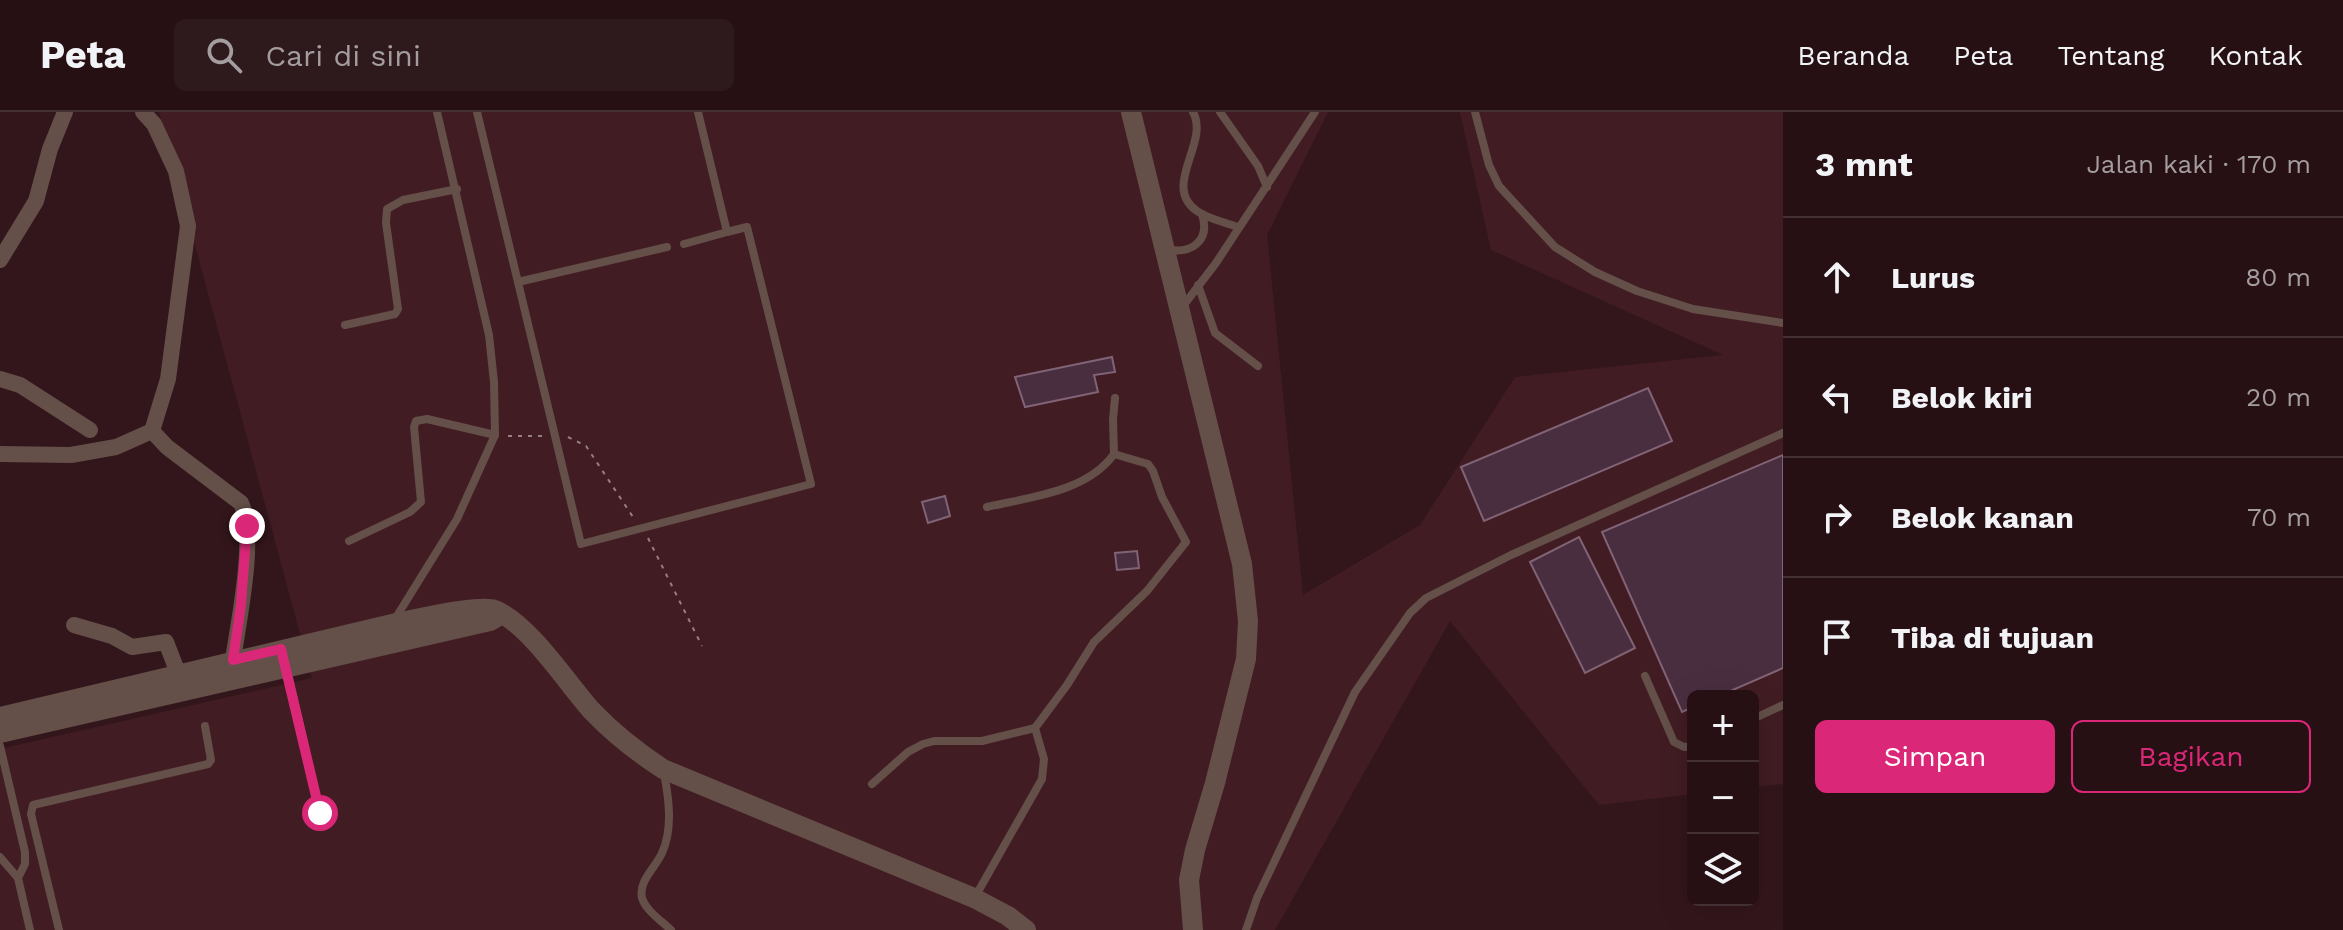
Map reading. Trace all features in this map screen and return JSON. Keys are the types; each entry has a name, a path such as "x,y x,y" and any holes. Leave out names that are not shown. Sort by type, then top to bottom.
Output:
{"street":[{"path":"0,260 36,201 50,149 65,112"},
{"path":"0,454 71,455 116,447 152,431 168,379 188,226 176,171 154,124 143,112"},
{"path":"1131,112 1242,564 1248,621 1246,659 1189,880 1193,930"},
{"path":"0,379 20,385 90,430"},
{"path":"152,431 167,447 241,503 246,513 247,544 235,670"},
{"path":"0,733 235,670 479,610 494,610 517,625 613,731 634,750 663,769 974,898 1008,916 1026,930"},
{"path":"74,625 112,636 132,647 166,642 178,673"},
{"path":"0,717 178,673 235,670"}],"lane":[{"path":"392,633 457,519 495,435 489,335 437,112"},
{"path":"477,112 581,544 811,484 747,227 684,244"},
{"path":"698,112 727,232"},
{"path":"1193,112 1198,129 1183,189 1188,203 1202,214 1237,227"},
{"path":"1220,112 1258,166 1267,187"},
{"path":"1180,310 1216,263 1315,112"},
{"path":"1475,112 1489,165 1499,186 1555,247 1595,272 1637,291 1693,309 1783,323"},
{"path":"345,325 395,314 398,309 386,223 387,209 403,200 457,189"},
{"path":"1164,249 1182,251 1200,242 1205,231 1202,214"},
{"path":"518,282 667,247"},
{"path":"1198,285 1215,333 1258,366"},
{"path":"987,507 1075,485 1108,463 1114,454 1115,398"},
{"path":"349,541 410,512 421,502 416,421 427,419 495,435"},
{"path":"1246,930 1257,898 1355,692 1410,613 1426,598 1511,555 1783,433"},
{"path":"872,784 908,752 923,744 934,741 982,741 1035,728 1094,642 1147,591 1185,545 1185,539 1148,464 1114,454"},
{"path":"284,659 320,813"},
{"path":"1645,676 1674,742 1687,747"},
{"path":"1759,716 1783,705"},
{"path":"59,930 31,814 33,805 208,764 211,760 205,726"},
{"path":"974,898 1042,779 1044,759 1035,728"},
{"path":"0,746 25,852 25,864 18,878"},
{"path":"663,769 670,800 668,827 663,852 650,871 642,891 649,909 671,930"},
{"path":"0,857 18,878 30,930"}],"path":[{"path":"495,435 552,436"},
{"path":"567,436 586,446 640,527"},
{"path":"648,539 702,646"}],"shaded area":[{"path":"159,112 1328,112 1267,235 1303,595 1420,525 1515,377 1723,355 1491,250 1460,112 1783,112 1783,784 1759,786 1759,690 1687,690 1687,795 1599,805 1450,621 1275,930 0,930 0,749 312,678"}],"building":[{"path":"1112,357 1115,372 1094,375 1098,392 1025,407 1015,377"},
{"path":"1648,388 1672,441 1484,521 1461,467"},
{"path":"1783,455 1783,668 1733,690 1687,690 1687,710 1682,712 1602,532"},
{"path":"945,496 950,516 928,523 922,502"},
{"path":"1579,537 1635,648 1585,673 1530,562"},
{"path":"1137,551 1139,568 1117,570 1115,553"}],"route":[{"path":"247,526 233,660 281,649 320,813"}]}
